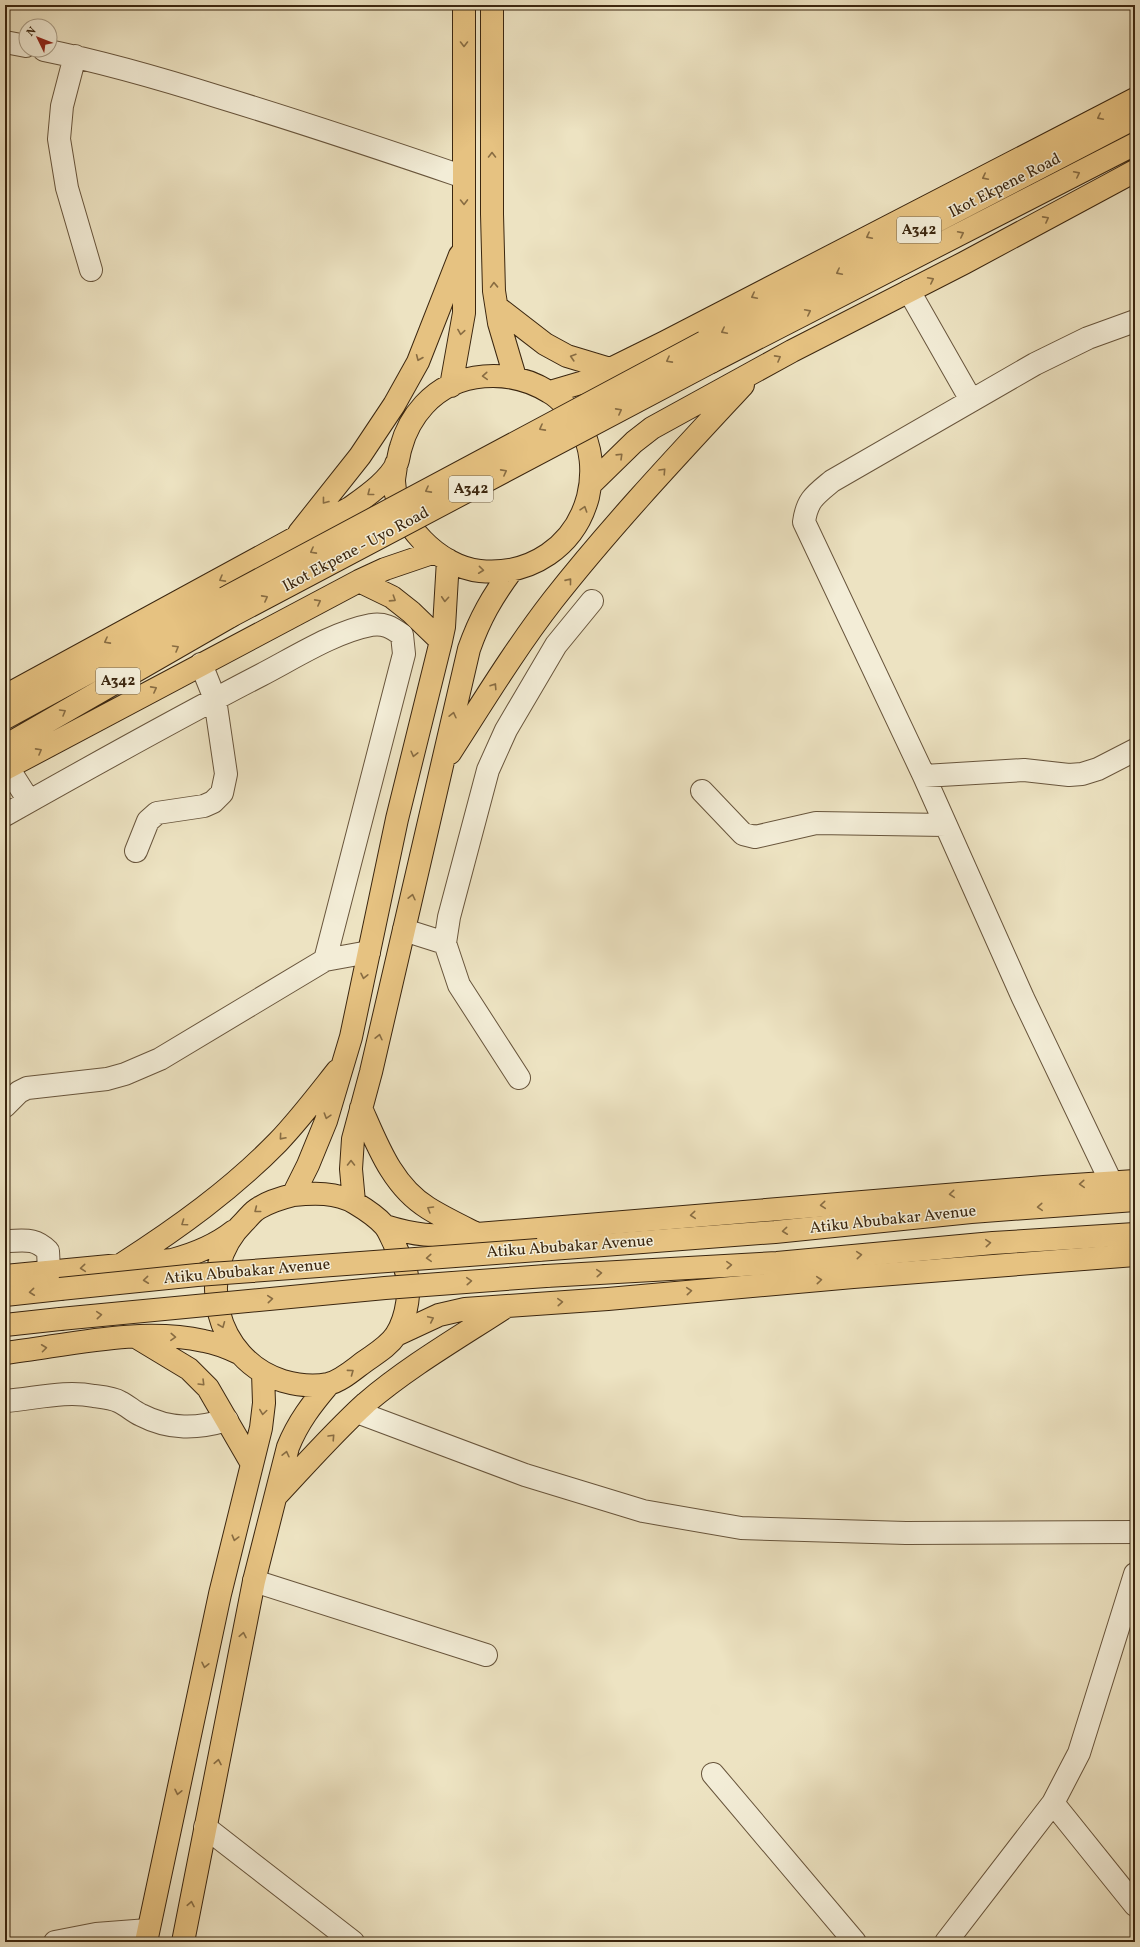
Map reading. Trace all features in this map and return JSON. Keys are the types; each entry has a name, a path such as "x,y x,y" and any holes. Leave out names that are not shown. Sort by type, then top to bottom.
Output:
{"main road":[{"path":"451,386 464,313 464,5"},
{"path":"492,5 492,214 494,291 499,323 515,377"},
{"path":"550,392 584,382 610,369 1135,99"},
{"name":"Ikot Ekpene Road","path":"704,342 1135,118"},
{"name":"Ikot Ekpene Road","path":"711,362 1135,144"},
{"path":"592,483 634,442 652,428 756,370 1135,171"},
{"path":"294,539 360,456 394,405 418,362 464,243"},
{"path":"497,307 545,344 567,356 610,369"},
{"name":"Ikot Ekpene - Uyo Road","path":"5,746 228,607 704,342"},
{"name":"Ikot Ekpene - Uyo Road","path":"5,718 228,607 711,362"},
{"path":"441,766 552,601 629,507 756,370"},
{"path":"482,376 515,377 550,392 570,410 583,432 591,457 592,483 584,513 566,540 542,559 512,570 479,571 442,556 422,541 403,513 394,482 396,464 401,445 410,423 424,405 436,394 466,378 482,376"},
{"path":"5,696 350,508 379,486 396,464"},
{"path":"7,768 359,581 385,569 442,556"},
{"path":"293,1195 308,1165 326,1121 351,1037 397,819 444,627 442,556"},
{"path":"354,1202 351,1154 353,1139 404,930 469,649 479,621 494,595 512,570"},
{"path":"359,581 392,597 411,612 441,641"},
{"path":"122,1264 197,1214 244,1174 279,1141 342,1064"},
{"path":"361,1108 384,1158 406,1188 428,1208 477,1234"},
{"path":"385,1226 408,1233 426,1236 477,1234 684,1216 1135,1181"},
{"path":"5,1276 54,1280 122,1264 172,1260 189,1256 222,1240 238,1227 257,1208 273,1200 293,1195 320,1194 334,1196 354,1202 376,1217 385,1226 406,1269 409,1286 404,1319 396,1335 380,1352 347,1375 329,1384 310,1386 295,1384 262,1373 239,1353 226,1335 216,1304 215,1287 217,1271 229,1240 238,1227"},
{"name":"Atiku Abubakar Avenue","path":"5,1295 54,1280 197,1275 538,1250 775,1232 971,1212 1135,1200"},
{"name":"Atiku Abubakar Avenue","path":"5,1325 385,1288 546,1276 777,1263 993,1243 1135,1234"},
{"path":"396,1335 439,1315 465,1309 1135,1255"},
{"path":"276,1496 357,1412 405,1373 507,1306"},
{"path":"5,1353 136,1337 183,1338 205,1341 239,1353"},
{"path":"136,1337 189,1369 208,1388 252,1464"},
{"path":"147,1936 220,1594 252,1464 264,1403 262,1373"},
{"path":"184,1942 205,1827 254,1581 288,1447 296,1427 307,1410 329,1384"}],"street":[{"path":"5,42 18,44"},
{"path":"58,53 177,84 307,124 464,177"},
{"path":"75,56 62,106 59,139 67,188 91,270"},
{"path":"909,291 971,400"},
{"path":"1111,1182 1023,998 924,776 804,522 806,507 813,496 832,481 1035,364 1082,341 1135,321"},
{"path":"520,1078 459,985 445,943 449,917 488,770 506,730 553,651 592,601"},
{"path":"5,815 174,719 327,641 359,628 383,624 391,627 402,635 404,654 325,960"},
{"path":"136,851 148,821 157,813 204,806 213,802 222,793 226,774 215,699 201,664"},
{"path":"924,776 1024,770 1069,775 1082,774 1098,769 1135,750"},
{"path":"7,768 29,801"},
{"path":"702,791 744,834 755,837 816,823 945,825"},
{"path":"404,930 445,943"},
{"path":"5,1106 19,1092 27,1088 108,1079 125,1074 160,1059 325,960 369,952"},
{"path":"5,1241 33,1240 41,1244 48,1251 54,1280"},
{"path":"5,1401 60,1395 92,1395 120,1402 141,1416 164,1424 190,1428 208,1426 227,1420"},
{"path":"357,1412 525,1475 643,1511 741,1528 906,1533 1132,1528"},
{"path":"946,1942 1053,1803 1079,1753 1135,1574"},
{"path":"254,1581 486,1654"},
{"path":"713,1774 855,1942"},
{"path":"1053,1803 1135,1905"},
{"path":"205,1827 353,1942"},
{"path":"55,1942 96,1934 147,1936"}]}
